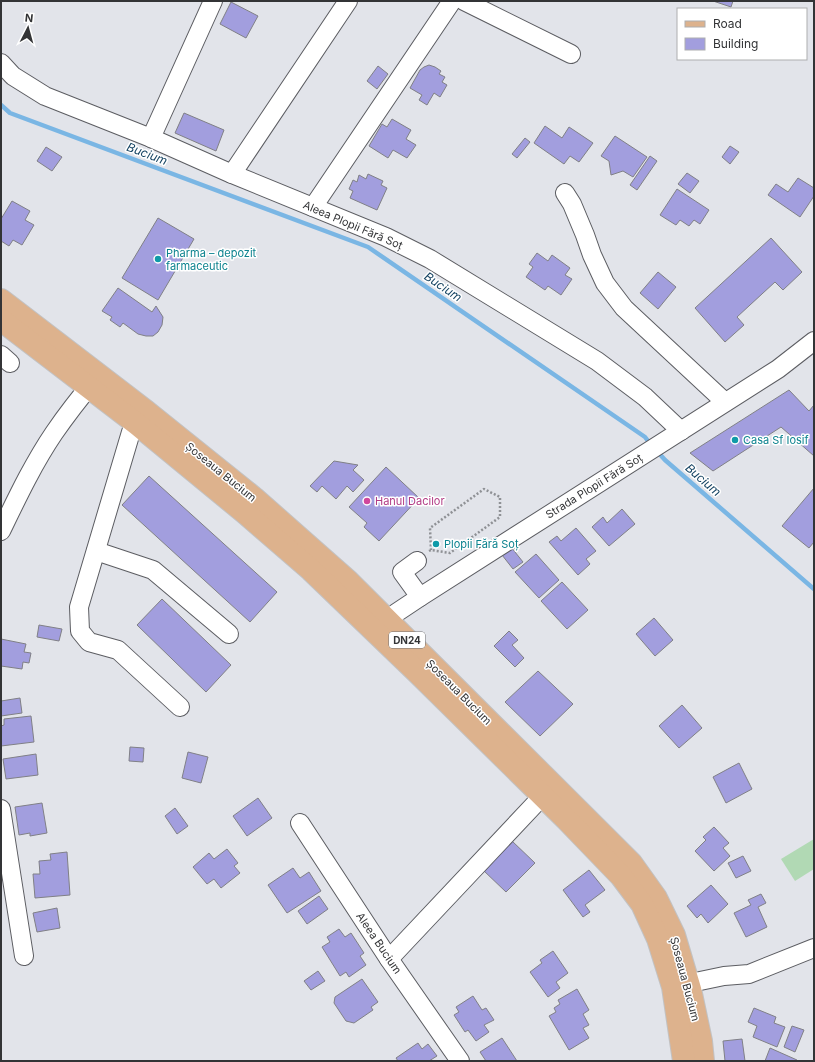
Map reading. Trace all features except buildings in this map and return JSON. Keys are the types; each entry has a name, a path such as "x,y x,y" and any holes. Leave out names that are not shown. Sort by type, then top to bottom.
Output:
{"main road":[{"name":"Șoseaua Bucium","path":"1,300 94,381 142,418 254,498 348,581 382,626 548,790 631,863 656,898 674,935 681,985 684,1061"},
{"name":"Șoseaua Bucium","path":"1,320 94,381"},
{"name":"Șoseaua Bucium","path":"681,985 701,1041 703,1061"}],"street":[{"path":"151,138 213,1"},
{"path":"232,174 348,1"},
{"path":"313,207 452,1"},
{"path":"464,1 571,54"},
{"name":"Aleea Plopii Fără Soț","path":"1,63 13,76 45,96 151,138 232,174 386,238 430,260 590,357 645,397 681,431"},
{"path":"565,193 572,204 592,255 605,283 624,308 725,402"},
{"name":"Strada Plopii Fără Soț","path":"382,626 396,613 420,597 778,368 814,341"},
{"path":"1,531 26,481 53,434 94,381"},
{"path":"142,418 131,432 79,607 80,631 89,642 118,650 180,707"},
{"path":"96,551 153,570 229,634"},
{"path":"416,561 402,572 420,597"},
{"path":"388,959 548,790"},
{"path":"1,809 24,956"},
{"name":"Aleea Bucium","path":"300,823 388,959 460,1061"},
{"path":"681,985 724,976 750,974 814,948"}],"path":[{"path":"484,490 500,497 500,517 450,553 431,550 430,528 484,490"}],"green space":[{"path":"814,839 814,869 795,881 781,859"}],"waterway":[{"name":"Bucium","path":"1,105 10,113 368,247 645,437 651,445"},
{"name":"Bucium","path":"656,450 665,460 814,589"}],"place":[{"name":"Pharma – depozit farmaceutic","path":"158,259"},
{"name":"Casa Sf Iosif","path":"735,440"},
{"name":"Hanul Dacilor","path":"367,501"},
{"name":"Plopii Fără Soț","path":"436,544"}]}
